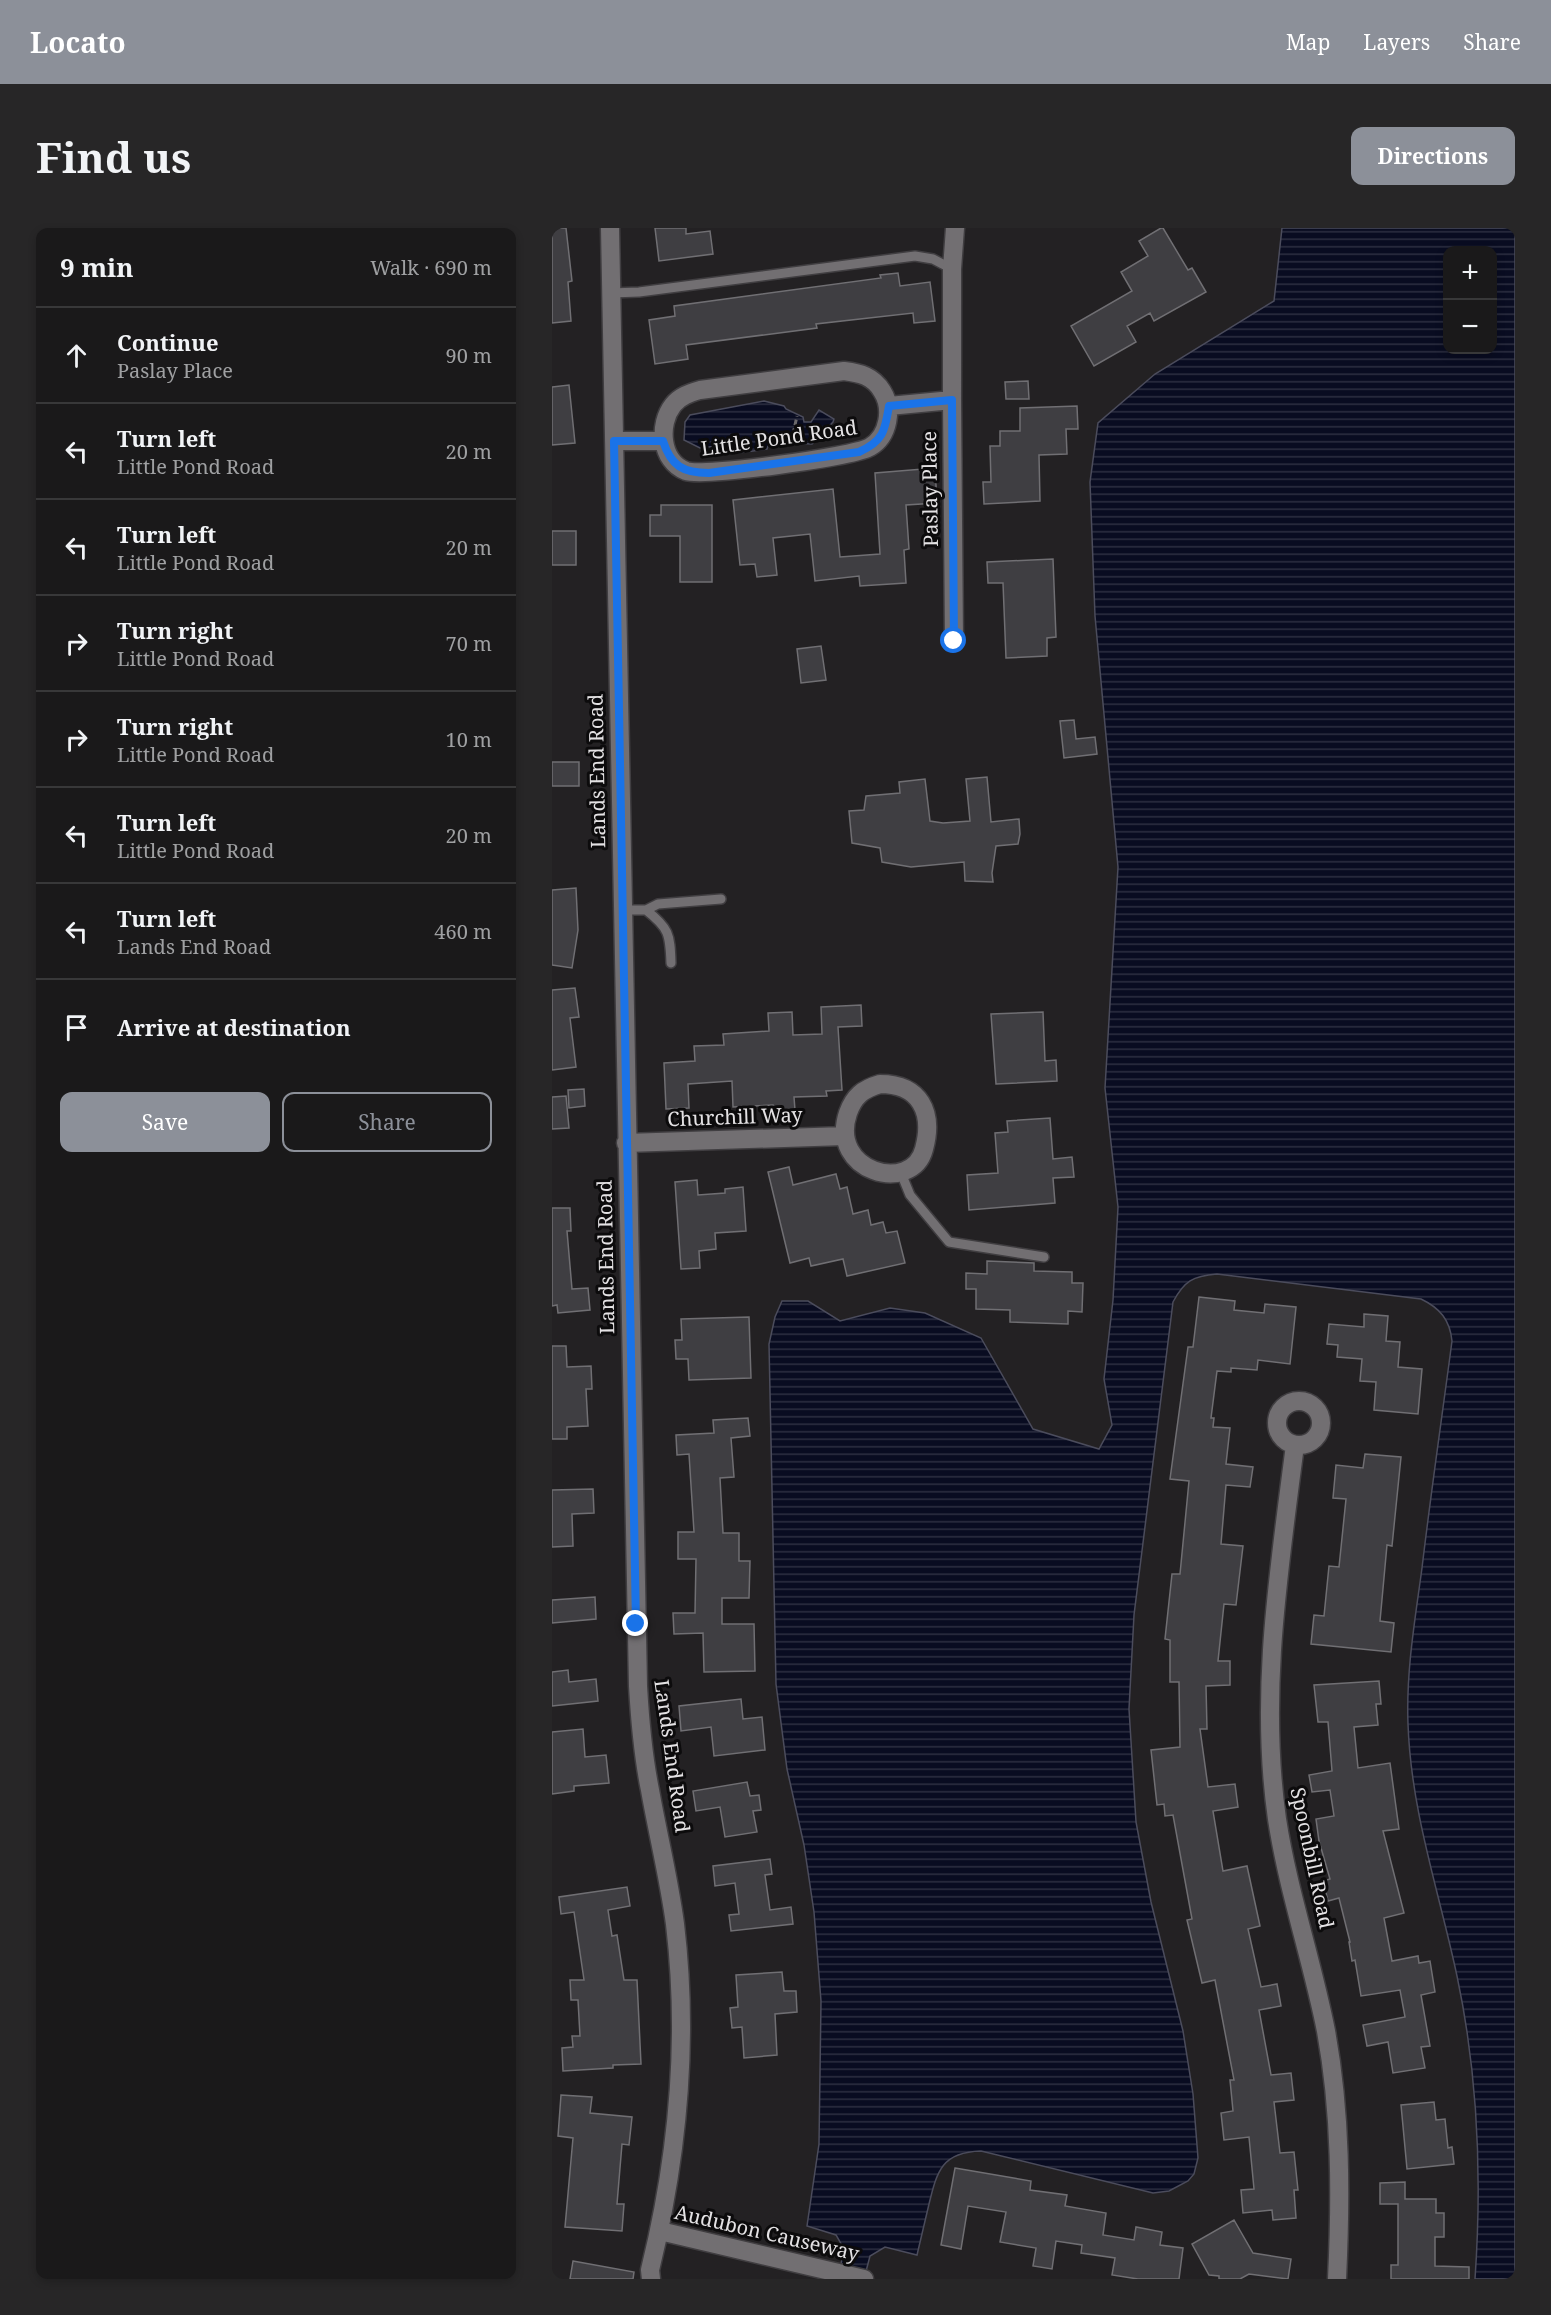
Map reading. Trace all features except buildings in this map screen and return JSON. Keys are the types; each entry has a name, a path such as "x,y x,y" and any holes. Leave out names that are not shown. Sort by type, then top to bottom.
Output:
{"street":[{"name":"Lands End Road","path":"610,228 638,1686 649,1789 675,1925 682,2030 679,2105 660,2231 650,2270 651,2279"},
{"name":"Paslay Place","path":"954,641 952,269 955,228"},
{"path":"614,441 663,441 663,427 667,414 674,403 686,394 700,390 844,371 863,374 874,381 882,390 889,406 952,400"},
{"name":"Little Pond Road","path":"663,441 674,462 685,471 697,473 833,457 859,452 880,438 886,427 889,406"},
{"path":"880,1084 895,1084 909,1089 920,1099 925,1111 927,1140 923,1154 914,1166 901,1173 886,1174 872,1170 858,1162 850,1151 844,1136 845,1125 854,1097 865,1088 880,1084"},
{"name":"Churchill Way","path":"626,1143 844,1136"},
{"name":"Spoonbill Road","path":"1295,1445 1271,1645 1270,1754 1277,1820 1291,1887 1313,1969 1333,2082 1340,2169 1337,2279"},
{"name":"Audubon Causeway","path":"660,2231 864,2279"}],"lane":[{"path":"611,293 639,292 915,256 933,259 952,269"},
{"path":"622,910 646,910 658,904 722,899"},
{"path":"646,910 664,924 668,931 671,963"},
{"path":"901,1173 910,1195 949,1242 1044,1257"}],"path":[{"path":"791,443 797,416"}],"water":[{"path":"1282,228 1515,228 1515,2279 1475,2279 1478,2165 1470,2051 1457,1976 1420,1820 1410,1757 1408,1704 1410,1665 1452,1341 1449,1327 1434,1306 1421,1299 1217,1274 1195,1278 1185,1284 1173,1302 1134,1615 1129,1709 1136,1822 1151,1902 1183,2031 1193,2094 1198,2158 1194,2174 1188,2181 1169,2191 1153,2193 981,2151 958,2155 943,2166 935,2182 917,2255 885,2247 870,2256 864,2279 838,2279 844,2249 836,2235 807,2226 819,2144 821,2001 814,1912 804,1845 787,1769 776,1684 769,1344 775,1317 782,1301 808,1301 840,1321 890,1308 925,1313 981,1338 1033,1429 1099,1449 1112,1425 1104,1379 1113,1300 1118,1207 1105,1088 1118,867 1095,616 1090,482 1098,423 1155,374 1274,301"},
{"path":"764,401 784,406 803,417 804,422 811,422 819,410 834,419 812,444 791,443 774,438 770,439 767,449 738,453 717,446 700,448 684,440 685,422 690,415"}],"route":[{"path":"636,1624 614,441 663,441 674,462 685,471 709,473 859,452 880,438 886,427 889,406 952,400 954,641"}]}
